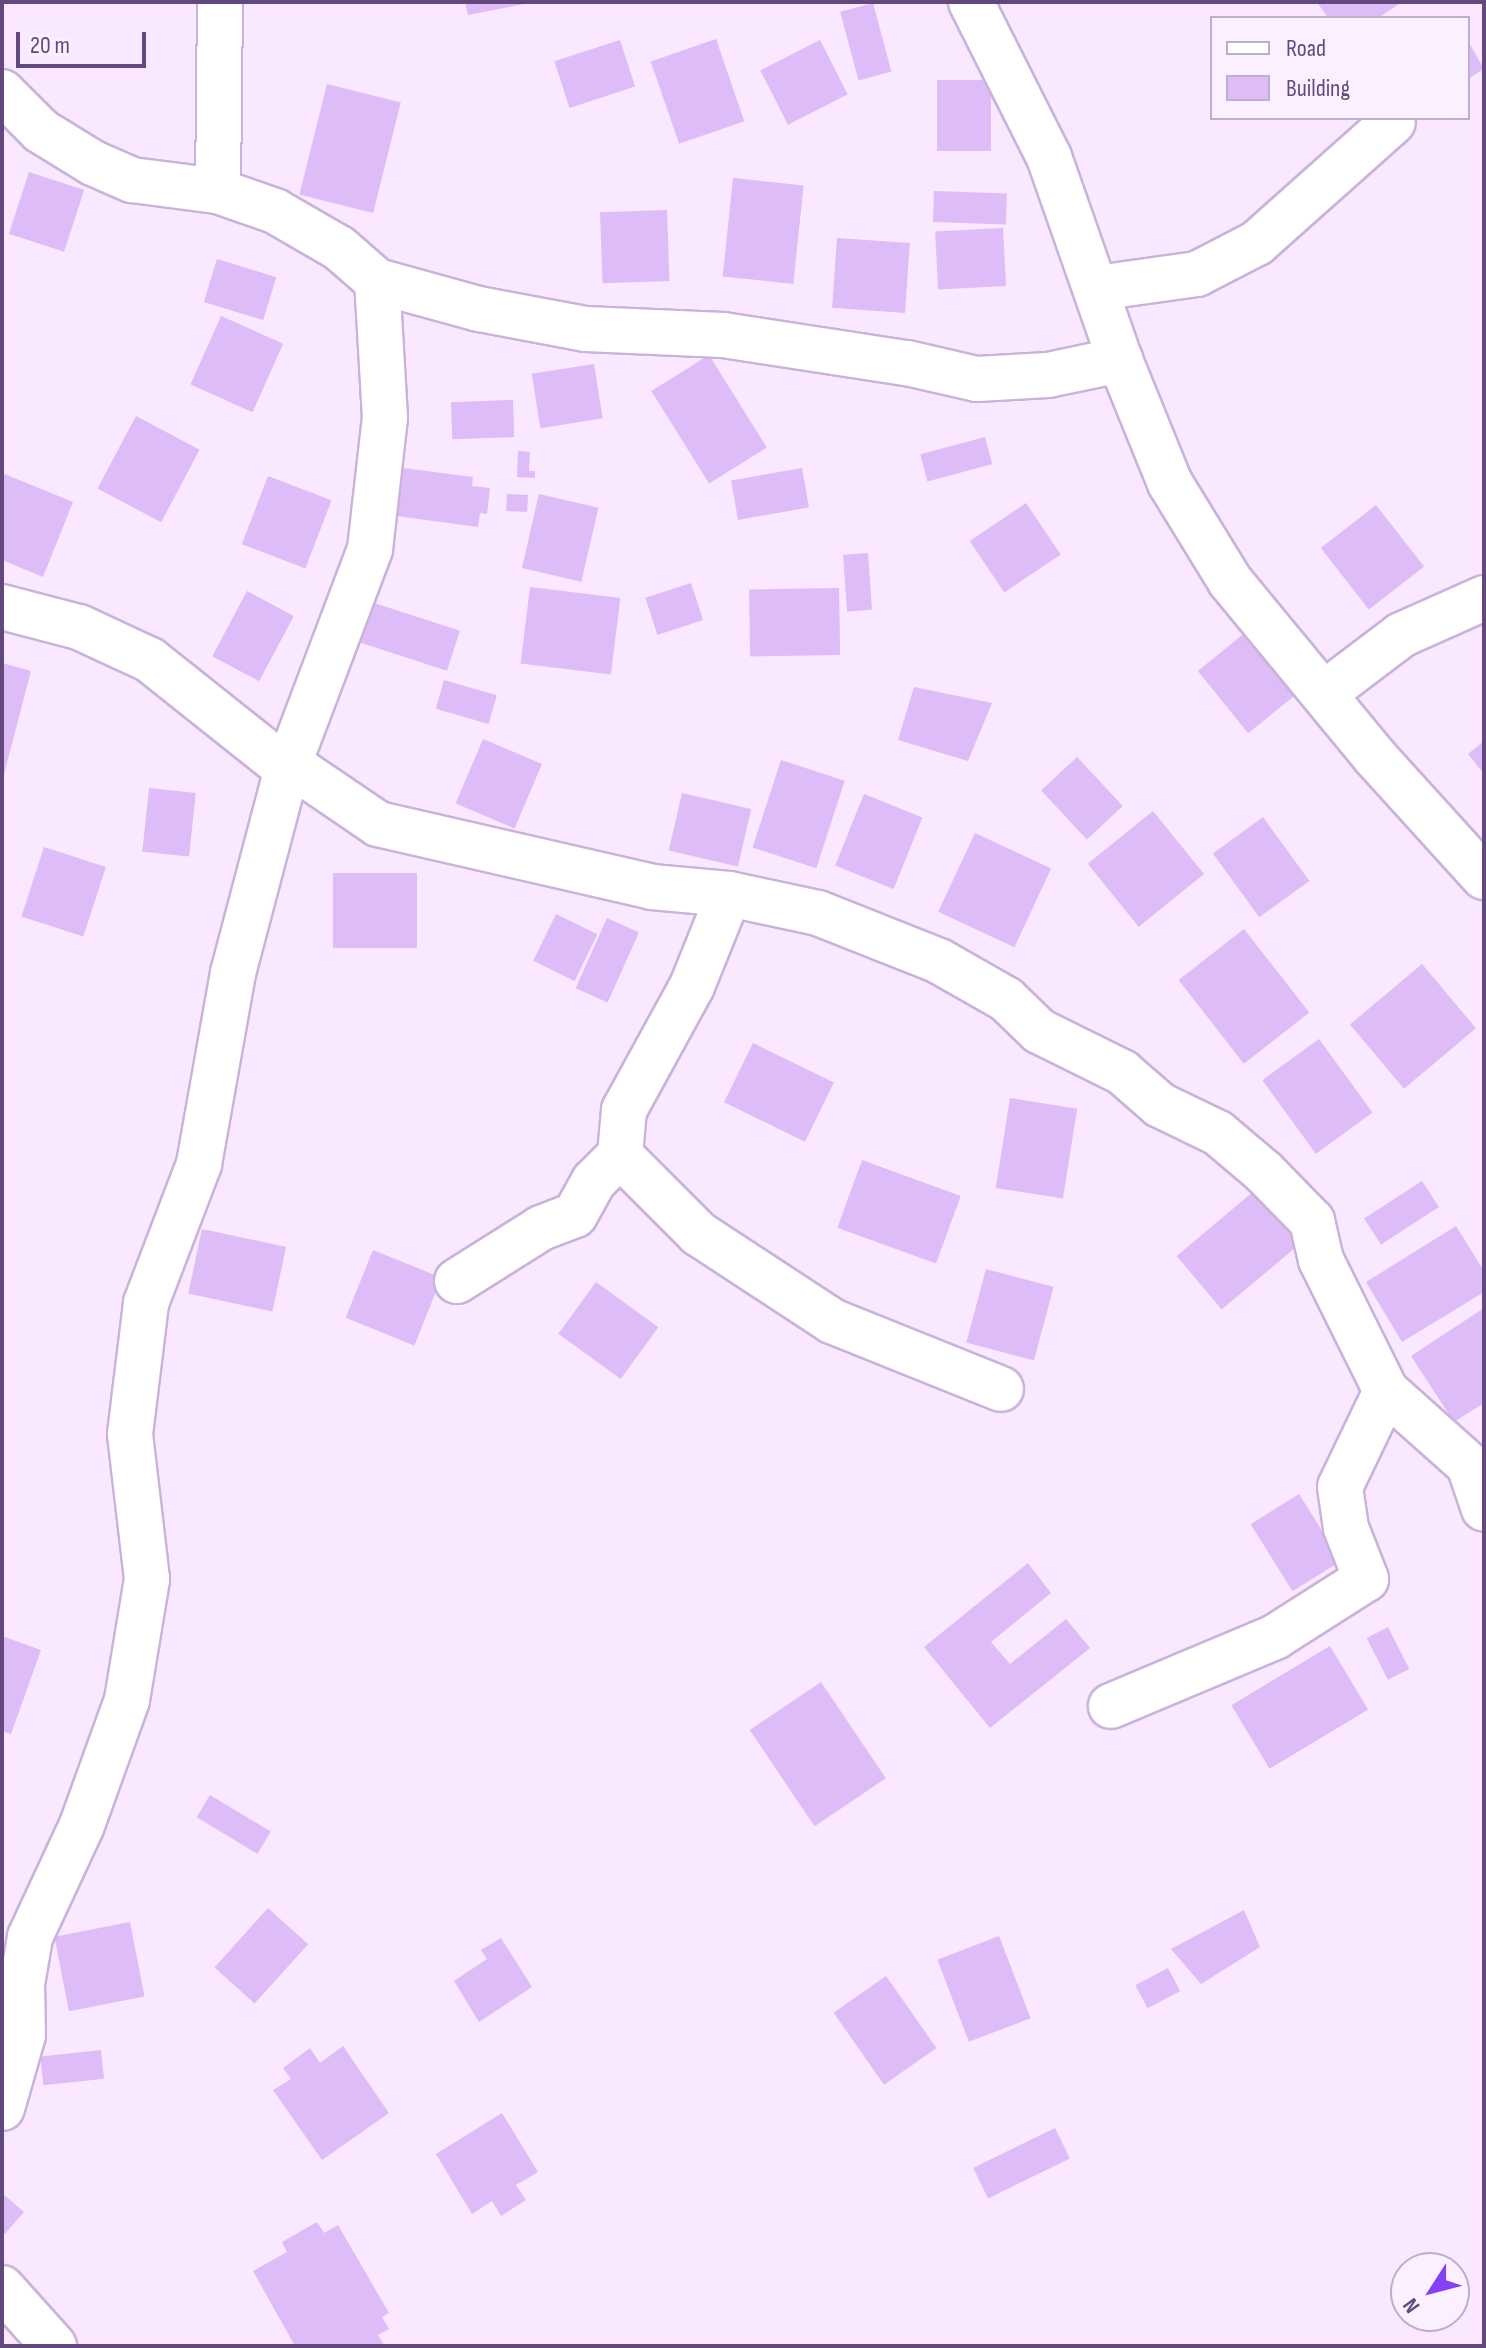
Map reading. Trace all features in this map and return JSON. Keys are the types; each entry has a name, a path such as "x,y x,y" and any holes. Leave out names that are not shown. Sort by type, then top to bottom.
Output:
{"street":[{"path":"218,191 220,2"},
{"path":"971,2 1049,157 1120,360 1170,483 1230,581 1326,692 1375,757 1484,877"},
{"path":"2,92 41,131 93,163 132,180 218,191 288,219 339,248 377,281 479,309 586,329 723,335 907,363 977,379 1048,375 1120,360"},
{"path":"1097,288 1197,274 1257,243 1393,122"},
{"path":"2,2108 23,2035 22,1984 30,1937 82,1825 127,1700 147,1579 130,1434 146,1303 199,1164 233,973 287,769 370,549 385,418 377,281"},
{"path":"1326,692 1401,635 1484,598"},
{"path":"2,607 79,627 150,660 287,769 303,773 378,824 652,887 729,894 818,913 939,961 1006,999 1039,1031 1122,1072 1160,1105 1218,1133 1312,1221 1321,1260 1386,1391 1469,1465 1484,1509"},
{"path":"457,1281 541,1228 575,1215 594,1181 620,1155 624,1110 692,986 729,894"},
{"path":"620,1155 699,1234 832,1321 1001,1389"},
{"path":"1111,1706 1275,1637 1366,1579 1346,1528 1340,1487 1386,1391"},
{"path":"2,2288 54,2346"}],"building":[{"path":"465,2 529,2 529,3 468,15"},
{"path":"1317,2 1402,2 1381,16 1327,16"},
{"path":"873,3 891,72 859,80 840,12"},
{"path":"716,39 744,121 679,144 651,61"},
{"path":"620,40 635,87 570,108 554,61"},
{"path":"820,40 848,94 788,125 760,70"},
{"path":"1470,44 1484,69 1470,78"},
{"path":"937,80 991,80 991,151 937,151"},
{"path":"327,84 401,102 373,213 299,195"},
{"path":"29,172 84,190 64,252 9,234"},
{"path":"733,178 804,185 793,284 723,276"},
{"path":"934,191 1007,194 1006,225 933,222"},
{"path":"667,210 669,281 603,283 600,212"},
{"path":"1003,228 1006,286 938,289 935,232"},
{"path":"837,238 910,243 905,313 832,308"},
{"path":"217,259 276,277 263,320 204,302"},
{"path":"221,316 283,344 253,412 190,385"},
{"path":"709,355 767,447 709,483 651,391"},
{"path":"594,364 603,418 540,428 532,374"},
{"path":"513,400 514,437 452,439 451,402"},
{"path":"136,416 200,450 161,522 98,488"},
{"path":"985,437 992,464 928,481 920,454"},
{"path":"518,451 530,452 529,471 535,471 535,478 517,477"},
{"path":"395,467 473,477 472,486 490,488 487,514 480,513 478,527 389,515"},
{"path":"802,468 809,507 738,520 731,481"},
{"path":"2,473 73,502 43,577 2,560"},
{"path":"268,476 331,500 305,569 242,544"},
{"path":"507,494 528,495 527,512 506,511"},
{"path":"539,494 598,508 581,582 522,568"},
{"path":"1026,503 1061,554 1004,592 970,541"},
{"path":"1376,505 1424,566 1369,610 1321,548"},
{"path":"868,553 872,610 847,612 843,555"},
{"path":"691,583 703,620 657,635 645,598"},
{"path":"530,587 620,598 611,675 521,663"},
{"path":"839,588 840,655 750,657 749,590"},
{"path":"247,591 294,616 259,681 212,656"},
{"path":"362,599 460,631 447,671 349,639"},
{"path":"1246,632 1296,694 1248,733 1198,671"},
{"path":"2,663 31,671 3,778 2,778"},
{"path":"444,680 497,695 489,724 436,709"},
{"path":"914,687 992,703 968,761 898,740"},
{"path":"483,739 542,764 515,828 456,803"},
{"path":"1484,741 1484,774 1468,754"},
{"path":"1077,757 1123,806 1087,839 1041,790"},
{"path":"781,760 845,781 816,868 753,847"},
{"path":"149,788 196,793 189,857 142,852"},
{"path":"682,793 751,809 738,866 669,850"},
{"path":"864,794 922,818 894,889 835,865"},
{"path":"1153,811 1204,874 1139,927 1088,864"},
{"path":"1263,817 1309,881 1259,917 1213,853"},
{"path":"975,833 1051,868 1014,947 938,912"},
{"path":"44,847 106,867 83,937 21,916"},
{"path":"333,873 417,873 417,948 333,948"},
{"path":"556,914 597,934 575,981 533,961"},
{"path":"607,918 639,932 608,1003 576,988"},
{"path":"1244,929 1309,1013 1244,1064 1179,980"},
{"path":"1422,964 1476,1028 1404,1089 1350,1024"},
{"path":"1319,1039 1372,1113 1316,1154 1262,1080"},
{"path":"753,1043 834,1082 805,1142 724,1102"},
{"path":"1010,1098 1077,1109 1063,1199 996,1188"},
{"path":"862,1160 961,1196 936,1264 837,1228"},
{"path":"1422,1181 1439,1207 1381,1245 1364,1219"},
{"path":"1254,1191 1299,1245 1222,1310 1177,1256"},
{"path":"1456,1226 1484,1271 1484,1292 1402,1342 1366,1282"},
{"path":"202,1229 286,1247 272,1311 188,1294"},
{"path":"373,1250 442,1278 414,1345 346,1318"},
{"path":"986,1269 1054,1287 1034,1361 966,1342"},
{"path":"596,1282 658,1327 621,1379 558,1334"},
{"path":"1484,1308 1484,1403 1454,1422 1411,1356"},
{"path":"1299,1494 1341,1561 1293,1591 1251,1524"},
{"path":"1028,1563 1051,1593 991,1642 1010,1664 1066,1619 1090,1648 990,1728 924,1647"},
{"path":"1388,1627 1409,1669 1388,1680 1367,1638"},
{"path":"2,1636 41,1650 11,1734 2,1731"},
{"path":"1330,1646 1368,1709 1270,1769 1231,1705"},
{"path":"821,1682 886,1778 815,1826 750,1730"},
{"path":"210,1795 271,1832 257,1854 197,1817"},
{"path":"268,1908 308,1944 255,2004 214,1967"},
{"path":"1244,1910 1260,1947 1201,1984 1171,1949"},
{"path":"130,1922 145,1997 69,2011 54,1937"},
{"path":"999,1936 1031,2018 969,2042 937,1960"},
{"path":"501,1938 532,1987 479,2022 454,1981 487,1959 481,1950"},
{"path":"1168,1968 1180,1991 1148,2008 1135,1985"},
{"path":"886,1976 936,2048 884,2085 834,2013"},
{"path":"343,2046 389,2113 322,2160 273,2090 291,2079 283,2068 310,2048 320,2063"},
{"path":"101,2050 104,2079 43,2085 40,2056"},
{"path":"502,2113 538,2172 516,2185 526,2200 501,2216 492,2201 472,2214 436,2154"},
{"path":"1055,2128 1070,2159 988,2198 973,2168"},
{"path":"2,2193 24,2212 2,2237"},
{"path":"317,2222 324,2233 338,2225 389,2313 382,2317 389,2329 378,2335 385,2346 295,2346 253,2271 287,2252 282,2242"}]}
